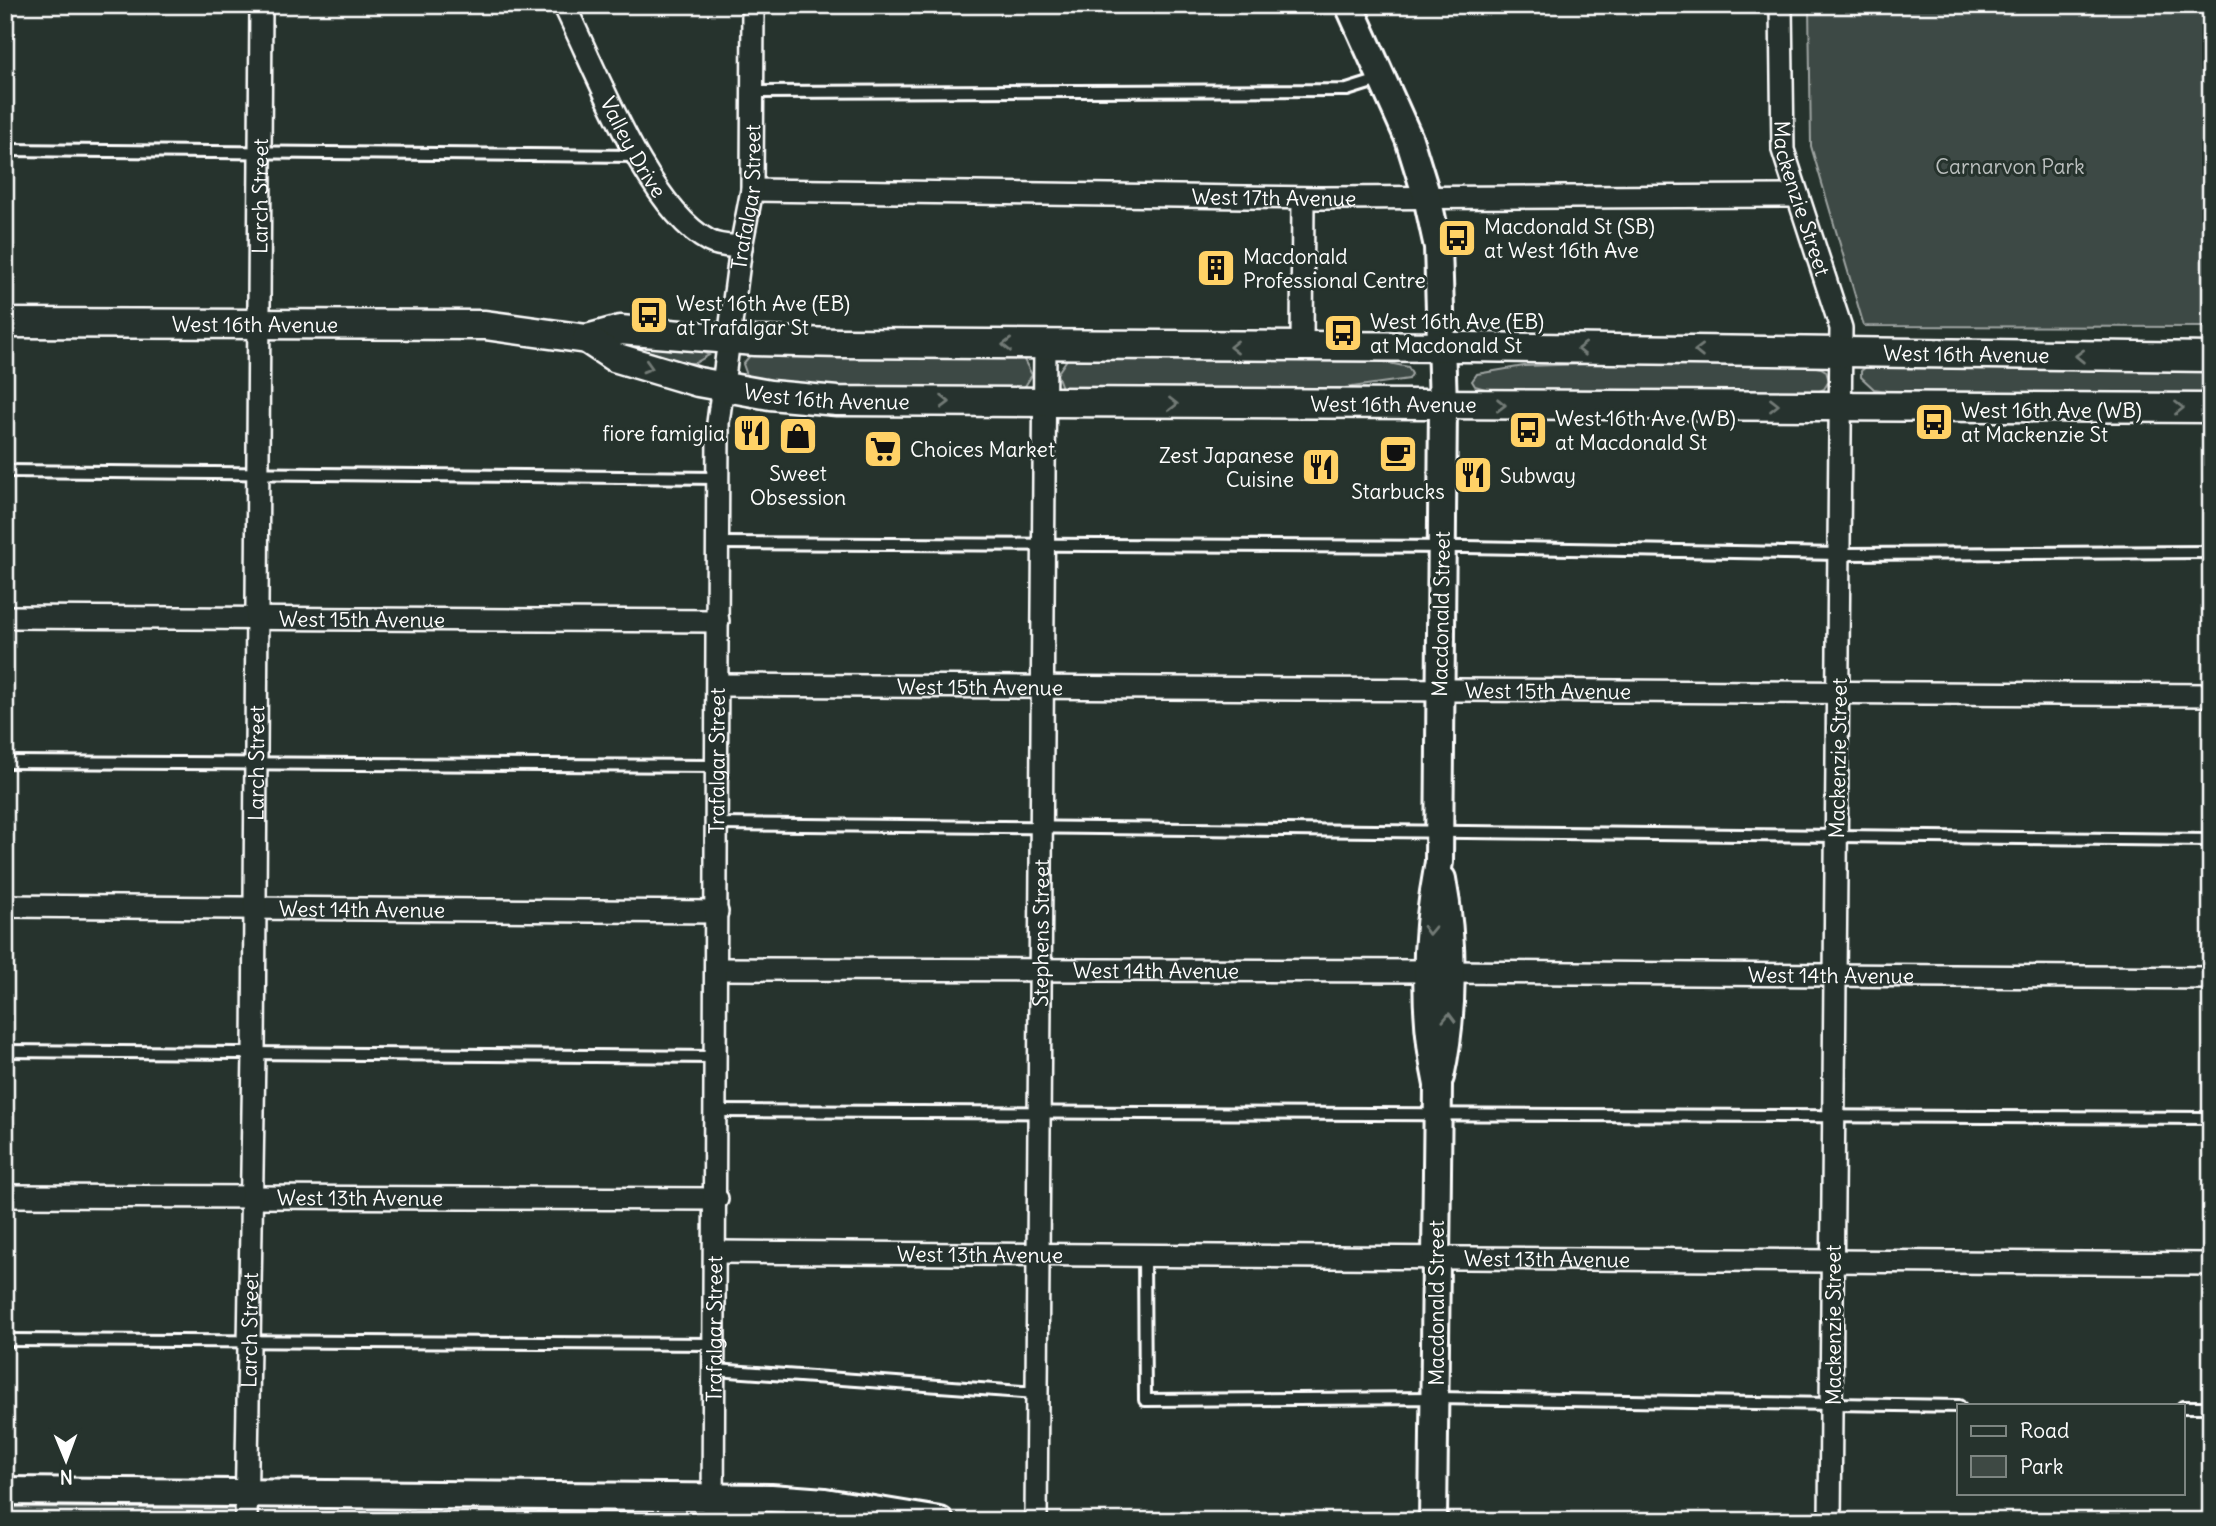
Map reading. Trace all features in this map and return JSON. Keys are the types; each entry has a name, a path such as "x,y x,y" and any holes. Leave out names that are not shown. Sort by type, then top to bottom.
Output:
{"main road":[{"name":"West 16th Avenue","path":"5,323 485,325 587,339 620,330 729,339 1045,346 1443,347 2211,357"},
{"name":"West 16th Avenue","path":"587,339 614,357 723,386 770,395 837,401 2211,408"}],"street":[{"name":"Larch Street","path":"246,1521 253,1198 261,5"},
{"name":"Valley Drive","path":"564,5 638,156 661,194 685,224 710,242 741,247"},
{"name":"Trafalgar Street","path":"714,1509 718,422 741,247 752,190 753,5"},
{"name":"Macdonald Street","path":"1349,5 1409,139 1427,197 1438,247 1443,347 1439,862 1450,921 1439,971 1448,1038 1438,1085 1437,1115 1433,1521"},
{"name":"Mackenzie Street","path":"1781,5 1783,150 1796,196 1840,322 1830,1521"},
{"name":"West 17th Avenue","path":"752,190 1303,198 1796,196"},
{"path":"1302,347 1303,198"},
{"name":"Stephens Street","path":"1036,1521 1045,346"},
{"name":"West 15th Avenue","path":"5,617 718,621"},
{"name":"West 15th Avenue","path":"718,685 2211,695"},
{"name":"West 14th Avenue","path":"5,906 717,912"},
{"name":"West 14th Avenue","path":"717,969 1439,971 2211,978"},
{"name":"West 13th Avenue","path":"5,1196 717,1199"},
{"name":"West 13th Avenue","path":"716,1252 2211,1264"},
{"path":"5,1491 248,1494 714,1509 825,1502 940,1521"}],"lane":[{"path":"753,92 1347,90 1383,79"},
{"path":"5,150 638,156"},
{"path":"5,471 718,478"},
{"path":"718,542 1441,547 1840,554 2211,552"},
{"path":"5,762 718,766"},
{"path":"718,824 2211,840"},
{"path":"5,1051 717,1057"},
{"path":"717,1111 2211,1118"},
{"path":"1144,1255 1145,1400 1436,1398 1957,1406"},
{"path":"5,1340 715,1344"},
{"path":"715,1370 1037,1393"},
{"path":"2184,1407 2211,1407"}],"green space":[{"name":"Carnarvon Park","path":"1809,5 2211,5 2211,327 1864,326 1811,146"},
{"path":"628,345 698,350 709,355 695,363 686,363"},
{"path":"752,353 1023,358 1032,375 1022,391 820,392 748,378 743,364"},
{"path":"1068,358 1370,359 1408,367 1412,374 1409,379 1345,388 1268,388 1149,395 1069,392 1062,388 1057,374"},
{"path":"1786,361 1821,368 1826,371 1829,381 1824,389 1815,393 1492,391 1475,386 1472,381 1477,374 1524,366"},
{"path":"1923,361 2211,368 2211,395 1934,398 1874,389 1861,377 1861,371 1866,367"},
{"path":"5,1507 235,1509 235,1521 5,1521"}],"place":[{"name":"Macdonald St (SB) at West 16th Ave","path":"1457,238"},
{"name":"Macdonald Professional Centre","path":"1216,268"},
{"name":"West 16th Ave (EB) at Trafalgar St","path":"649,315"},
{"name":"West 16th Ave (EB) at Macdonald St","path":"1343,333"},
{"name":"West 16th Ave (WB) at Mackenzie St","path":"1934,422"},
{"name":"West 16th Ave (WB) at Macdonald St","path":"1528,430"},
{"name":"fiore famiglia","path":"752,433"},
{"name":"Sweet Obsession","path":"798,436"},
{"name":"Choices Market","path":"883,449"},
{"name":"Starbucks","path":"1398,454"},
{"name":"Zest Japanese Cuisine","path":"1321,467"},
{"name":"Subway","path":"1473,475"}]}
